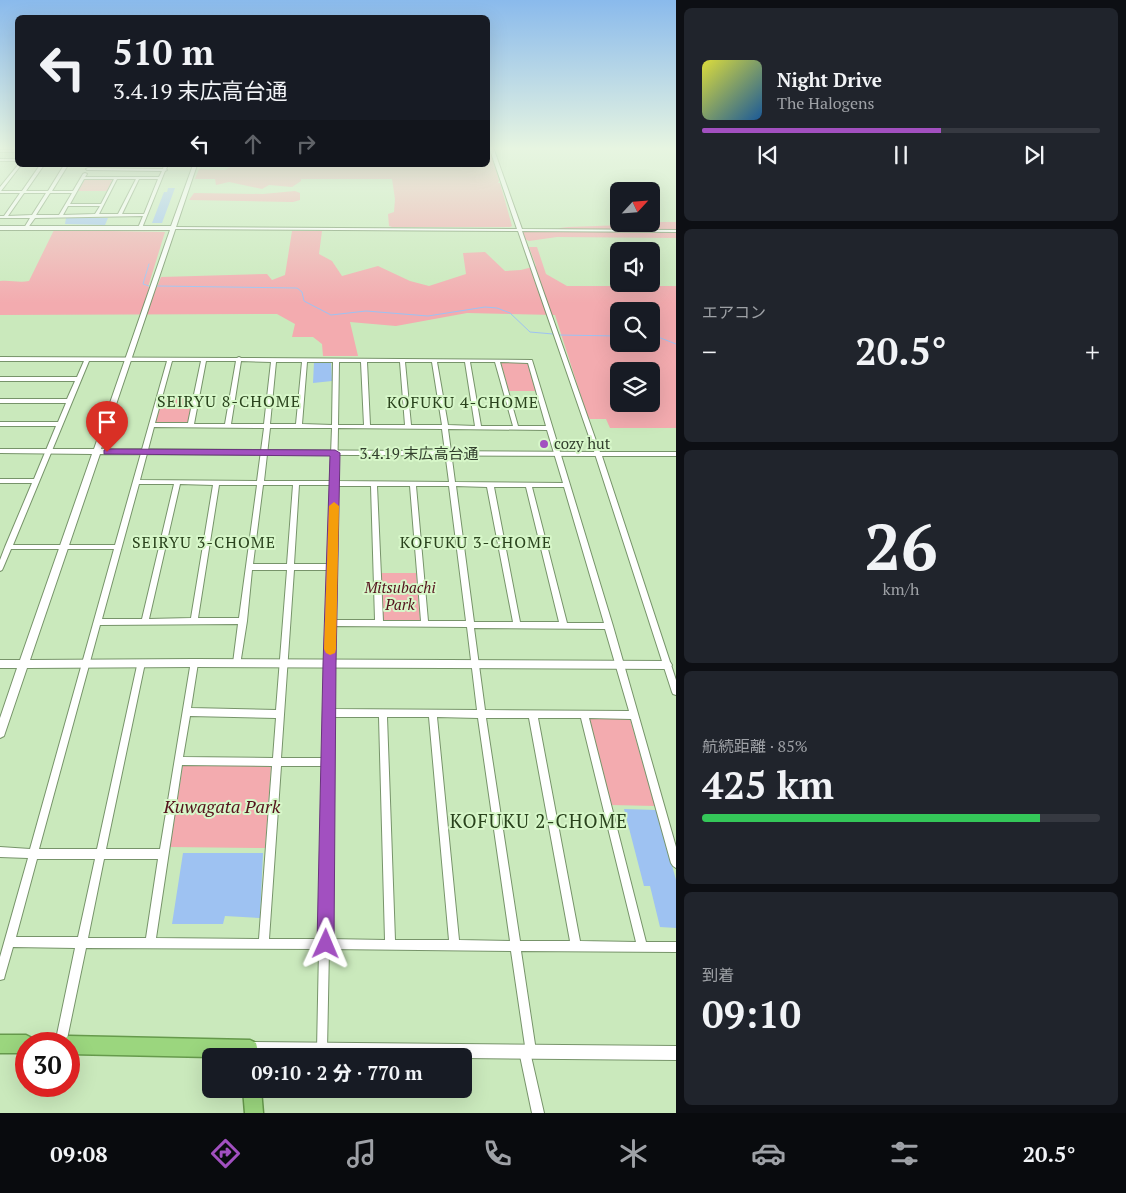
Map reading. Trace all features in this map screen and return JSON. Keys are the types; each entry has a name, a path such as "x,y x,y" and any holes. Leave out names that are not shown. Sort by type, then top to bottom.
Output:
{"highway":[{"path":"0,1044 15,1044"},
{"path":"80,1045 202,1051"},
{"path":"253,1098 254,1113"}],"street":[{"path":"3,217 17,199"},
{"path":"26,228 45,199"},
{"path":"61,215 71,199"},
{"path":"97,215 105,199"},
{"path":"120,215 128,199"},
{"path":"140,228 152,199"},
{"path":"0,733 183,199"},
{"path":"509,199 598,454 676,692"},
{"path":"67,205 102,205"},
{"path":"3,217 145,215"},
{"path":"0,228 676,231"},
{"path":"0,359 530,361 676,863"},
{"path":"0,568 87,359"},
{"path":"0,975 170,359"},
{"path":"190,425 204,359"},
{"path":"228,426 239,360"},
{"path":"237,663 274,360"},
{"path":"300,426 305,360"},
{"path":"322,1048 326,944 336,360"},
{"path":"364,360 367,427"},
{"path":"402,360 408,427"},
{"path":"434,361 445,427 475,665 515,945 527,1051 538,1113"},
{"path":"467,361 478,428"},
{"path":"497,361 516,428"},
{"path":"0,378 79,379"},
{"path":"0,401 70,401"},
{"path":"0,424 60,424"},
{"path":"152,425 550,428"},
{"name":"3.4.19 末広高台通","path":"0,451 598,454"},
{"path":"598,454 676,454"},
{"path":"0,481 36,481"},
{"path":"136,482 567,484"},
{"path":"145,622 177,483"},
{"path":"194,622 216,483"},
{"path":"264,944 296,484"},
{"path":"374,484 379,624"},
{"path":"413,484 425,624"},
{"path":"490,484 517,625"},
{"path":"528,484 564,626"},
{"path":"8,548 118,547"},
{"path":"250,567 333,567"},
{"path":"96,622 243,621"},
{"path":"332,623 608,626"},
{"path":"0,664 194,662 667,665"},
{"path":"150,942 188,712 194,662"},
{"path":"63,1032 141,663"},
{"path":"188,712 280,714"},
{"path":"330,713 634,715"},
{"path":"383,714 390,945"},
{"path":"433,714 454,945"},
{"path":"533,715 576,946"},
{"path":"584,715 642,947"},
{"path":"180,761 328,762"},
{"path":"0,852 33,854 164,854"},
{"path":"9,942 82,941 676,947"},
{"path":"472,1051 676,1054"}],"shaded area":[{"path":"73,199 103,199 98,204 69,205"}],"green space":[{"path":"190,199 300,199 293,202"},
{"path":"395,199 504,199 512,226 392,227 389,226 388,214 394,212"},
{"path":"660,222 676,222 676,238 557,237 529,241 525,239 522,232 555,232 560,228 610,225 610,232 660,232"},
{"path":"54,230 165,232 148,287 157,287 161,277 267,274 272,280 285,275 292,231 322,231 319,254 332,261 342,276 378,266 410,281 429,286 466,274 463,253 485,252 505,271 521,270 536,266 529,247 537,247 546,274 567,286 610,286 610,292 660,292 660,286 676,286 676,428 610,428 606,419 590,419 587,415 555,315 467,313 396,326 350,322 358,356 323,356 322,344 313,337 292,337 295,324 277,314 0,315 0,281 29,281"},
{"path":"501,363 528,363 536,391 509,391"},
{"path":"162,398 193,398 188,423 155,423"},
{"name":"Mitsubachi Park","path":"381,573 416,573 420,621 383,621"},
{"path":"589,719 630,719 655,806 611,805"},
{"name":"Kuwagata Park","path":"183,765 271,766 265,848 170,847"}],"water":[{"path":"161,199 171,199 162,223 152,223"},
{"path":"66,218 108,218 105,225 65,224"},
{"path":"314,362 331,362 332,381 313,383"},
{"path":"624,809 657,810 676,880 676,928 660,927 650,886 644,886"},
{"path":"183,853 263,853 260,918 225,916 223,924 172,924"}],"waterway":[{"path":"149,264 143,284 149,286"},
{"path":"157,286 297,288 302,292 304,301 331,315 366,311 428,316 485,307 497,308 510,313 530,332 553,334"},
{"path":"558,335 610,336"},
{"path":"660,338 676,344"}],"slow traffic":[{"path":"330,649 334,506"}],"place":[{"name":"cozy hut","path":"544,444"}],"district":[{"name":"SEIRYU 8-CHOME","path":"229,401"},
{"name":"KOFUKU 4-CHOME","path":"463,402"},
{"name":"SEIRYU 3-CHOME","path":"204,542"},
{"name":"KOFUKU 3-CHOME","path":"476,542"},
{"name":"KOFUKU 2-CHOME","path":"539,821"}],"route":[{"path":"107,452 335,453 326,944"}]}
